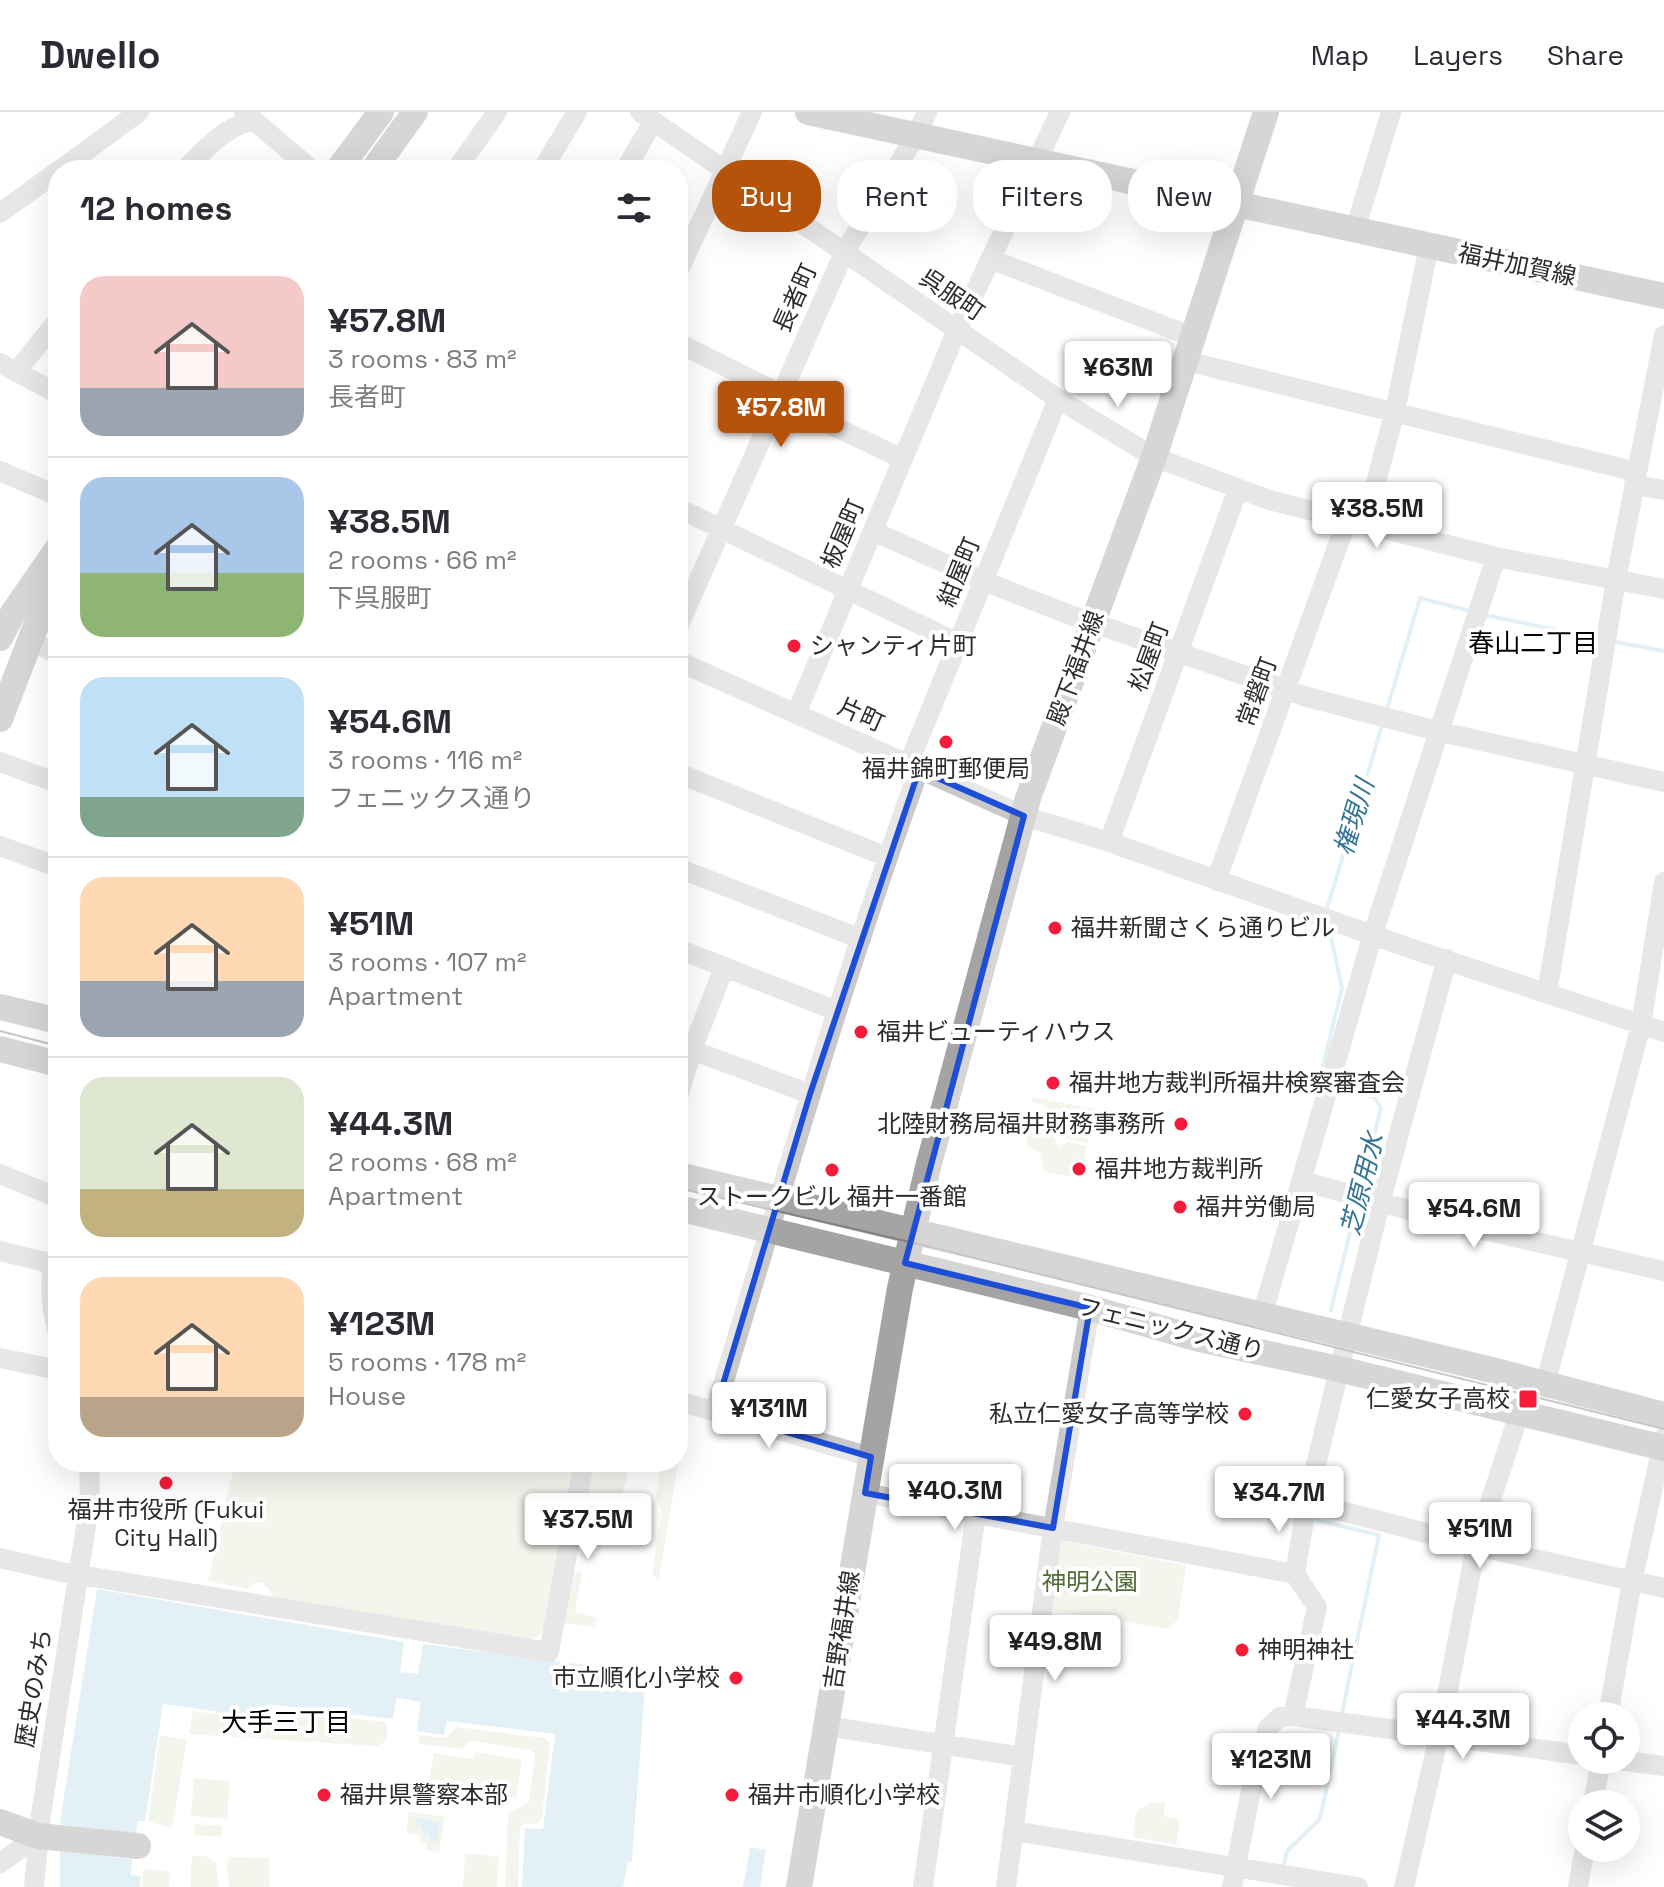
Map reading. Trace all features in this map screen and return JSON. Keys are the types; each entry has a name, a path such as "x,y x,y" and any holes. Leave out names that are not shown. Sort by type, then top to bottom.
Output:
{"main road":[{"path":"345,160 381,112"},
{"path":"380,160 415,112"},
{"name":"福井加賀線","path":"808,112 922,123 1030,160"},
{"name":"殿下福井線","path":"1241,189 1266,112"},
{"name":"福井加賀線","path":"1241,205 1664,296"},
{"name":"殿下福井線","path":"912,1232 1034,780 1154,457 1227,232"},
{"path":"0,638 13,613 48,562"},
{"path":"0,719 30,641 48,608"},
{"path":"0,1007 48,1019"},
{"path":"0,1049 48,1061"},
{"name":"フェニックス通り","path":"688,1177 1496,1371 1664,1415"},
{"name":"フェニックス通り","path":"688,1210 1090,1308 1199,1339 1663,1445"},
{"name":"吉野福井線","path":"799,1887 912,1232"},
{"path":"0,1822 48,1837 138,1846"}],"street":[{"path":"75,160 139,112"},
{"path":"463,160 497,112"},
{"path":"548,160 577,112"},
{"path":"729,160 752,112"},
{"name":"板屋町","path":"1037,160 1060,112"},
{"path":"1355,230 1391,112"},
{"path":"195,160 210,144 248,117 300,160"},
{"path":"629,160 647,117"},
{"name":"呉服町","path":"647,117 712,162"},
{"name":"長者町","path":"688,604 844,253 922,123"},
{"path":"0,213 48,179"},
{"path":"688,250 712,197"},
{"name":"呉服町","path":"814,232 1058,399 1154,457 1269,500 1496,557 1664,589"},
{"name":"板屋町","path":"796,714 957,330 1003,232"},
{"name":"常磐町","path":"1216,881 1285,690 1356,522 1395,411 1429,246"},
{"path":"990,259 1190,349 1395,411 1636,478 1664,490"},
{"path":"48,330 8,368 48,389"},
{"path":"1547,993 1616,580 1664,335"},
{"path":"688,348 903,459"},
{"name":"紺屋町","path":"715,1411 810,1094 914,767 958,643 1058,399"},
{"path":"0,471 48,492"},
{"name":"松屋町","path":"1109,842 1238,489"},
{"path":"688,513 958,643"},
{"path":"873,531 984,581 1093,624 1285,690 1441,732 1664,782"},
{"path":"1262,1316 1373,934 1496,557"},
{"path":"30,641 48,649"},
{"name":"片町","path":"688,665 1024,816 1109,842 1664,1032"},
{"path":"0,762 48,779"},
{"path":"688,777 887,857"},
{"path":"0,846 48,863"},
{"path":"688,872 861,939"},
{"path":"1545,1385 1641,1025 1664,882"},
{"path":"688,953 837,1011"},
{"path":"1293,1716 1317,1607 1295,1574 1307,1502 1347,1337 1366,1199 1447,959"},
{"path":"688,1042 724,968"},
{"path":"688,1049 810,1094"},
{"path":"0,1174 48,1194"},
{"path":"1301,1181 1664,1271"},
{"path":"0,1251 48,1257"},
{"path":"1006,1887 1053,1528 1090,1308"},
{"path":"0,1358 48,1368"},
{"path":"688,1404 871,1457"},
{"path":"1404,1887 1439,1736 1476,1546 1519,1414"},
{"path":"1611,1702 1632,1582 1663,1445"},
{"name":"歴史のみち","path":"34,1887 48,1837 77,1584 91,1492 90,1472"},
{"path":"1,1561 77,1584 549,1652 582,1472"},
{"path":"865,1493 1295,1574"},
{"path":"1307,1502 1476,1546 1664,1588"},
{"path":"923,1887 976,1514"},
{"path":"1234,1877 1253,1780 1268,1728 1280,1717 1293,1716 1568,1753"},
{"path":"826,1726 1023,1757"},
{"path":"1640,1763 1664,1766"},
{"path":"1013,1831 1234,1877 1284,1875 1358,1887"},
{"path":"0,1863 48,1837"},
{"path":"1578,1887 1582,1862"}],"highlighted area":[{"path":"919,770 1024,816 905,1263 1090,1308 1053,1528 865,1493 871,1457 715,1411 810,1094"}],"green space":[{"path":"1033,1097 1094,1109 1088,1143 1069,1139 1062,1132 1056,1133 1054,1138 1059,1146 1068,1142 1087,1146 1080,1179 1043,1171 1041,1154 1026,1145 1033,1110 1045,1112 1047,1106 1032,1102"},
{"path":"233,1472 575,1472 547,1629 526,1644 272,1600 271,1592 262,1583 253,1583 247,1589 208,1581"},
{"path":"593,1472 628,1472 620,1501 609,1503 599,1510 593,1529 581,1528"},
{"path":"660,1472 677,1472 659,1579 652,1575 662,1511 656,1497"},
{"name":"神明公園","path":"1062,1541 1186,1565 1178,1620 1167,1629 1051,1610"},
{"path":"582,1572 575,1612 597,1618 594,1627 563,1623 573,1573"},
{"path":"275,1710 385,1722 388,1728 385,1742 377,1746 189,1734 193,1711 257,1720"},
{"path":"456,1727 544,1738 550,1743 542,1818 536,1824 525,1823 520,1827 518,1887 505,1887 508,1817 509,1812 529,1801 535,1753 470,1741 462,1749 420,1744 418,1741 421,1735 446,1738"},
{"path":"160,1735 187,1739 170,1828 148,1821"},
{"path":"475,1752 522,1760 516,1799 490,1795 491,1790 476,1788 475,1794 467,1793 468,1785 429,1779 434,1753 473,1759"},
{"path":"194,1778 230,1781 227,1819 191,1816"},
{"path":"1156,1802 1165,1803 1164,1816 1178,1819 1180,1823 1176,1845 1133,1837 1136,1814 1142,1807"},
{"path":"409,1811 445,1817 439,1852 426,1850 427,1844 420,1842 420,1836 406,1833"},
{"path":"195,1824 222,1826 222,1837 194,1835"},
{"path":"465,1853 499,1857 497,1887 463,1887"},
{"path":"192,1856 206,1856 216,1864 219,1887 190,1887"},
{"path":"229,1857 269,1858 270,1887 229,1887"},
{"path":"146,1869 167,1871 170,1875 169,1887 142,1887"}],"water":[{"path":"97,1589 404,1642 400,1672 418,1674 423,1644 646,1673 632,1862 628,1862 623,1887 522,1887 525,1828 543,1829 555,1734 447,1721 444,1735 417,1731 421,1702 398,1698 393,1719 268,1704 267,1710 259,1709 258,1717 163,1704 145,1821 138,1821 136,1833 63,1825 60,1821"},
{"path":"416,1818 440,1822 437,1842 430,1841 430,1835 422,1833 422,1827 415,1826"},
{"path":"750,1847 766,1850 760,1887 743,1887"},
{"path":"60,1851 132,1859 131,1875 141,1876 140,1887 60,1887"}],"waterway":[{"name":"権現川","path":"1387,709 1420,598 1467,610"},
{"name":"権現川","path":"1485,615 1595,638"},
{"name":"権現川","path":"1615,642 1664,651"},
{"name":"権現川","path":"1327,909 1382,726"},
{"name":"権現川","path":"1321,1074 1342,988 1330,933"},
{"name":"芝原用水","path":"1337,1087 1374,1097 1381,1108 1360,1191"},
{"name":"芝原用水","path":"1331,1310 1357,1204"},
{"name":"芝原用水","path":"1288,1491 1287,1499 1292,1513"},
{"path":"1312,1519 1379,1535 1341,1718"},
{"path":"1283,1869 1287,1851 1320,1819 1339,1730"}],"tram line":[{"path":"0,1031 48,1043"},
{"path":"688,1190 910,1242 1664,1429"}],"place":[{"name":"シャンティ片町","path":"794,646"},
{"name":"福井錦町郵便局","path":"946,742"},
{"name":"福井新聞さくら通りビル","path":"1055,928"},
{"name":"福井ビューティハウス","path":"861,1032"},
{"name":"福井地方裁判所福井検察審査会","path":"1053,1083"},
{"name":"北陸財務局福井財務事務所","path":"1181,1124"},
{"name":"福井地方裁判所","path":"1079,1169"},
{"name":"ストークビル 福井一番館","path":"832,1170"},
{"name":"福井労働局","path":"1180,1207"},
{"name":"仁愛女子高校","path":"1528,1399"},
{"name":"私立仁愛女子高等学校","path":"1245,1414"},
{"name":"福井市役所 (Fukui City Hall)","path":"166,1483"},
{"name":"神明神社","path":"1242,1650"},
{"name":"市立順化小学校","path":"736,1678"},
{"name":"福井県警察本部","path":"324,1795"},
{"name":"福井市順化小学校","path":"732,1795"}],"district":[{"name":"春山二丁目","path":"1533,643"},
{"name":"大手三丁目","path":"286,1722"}]}
